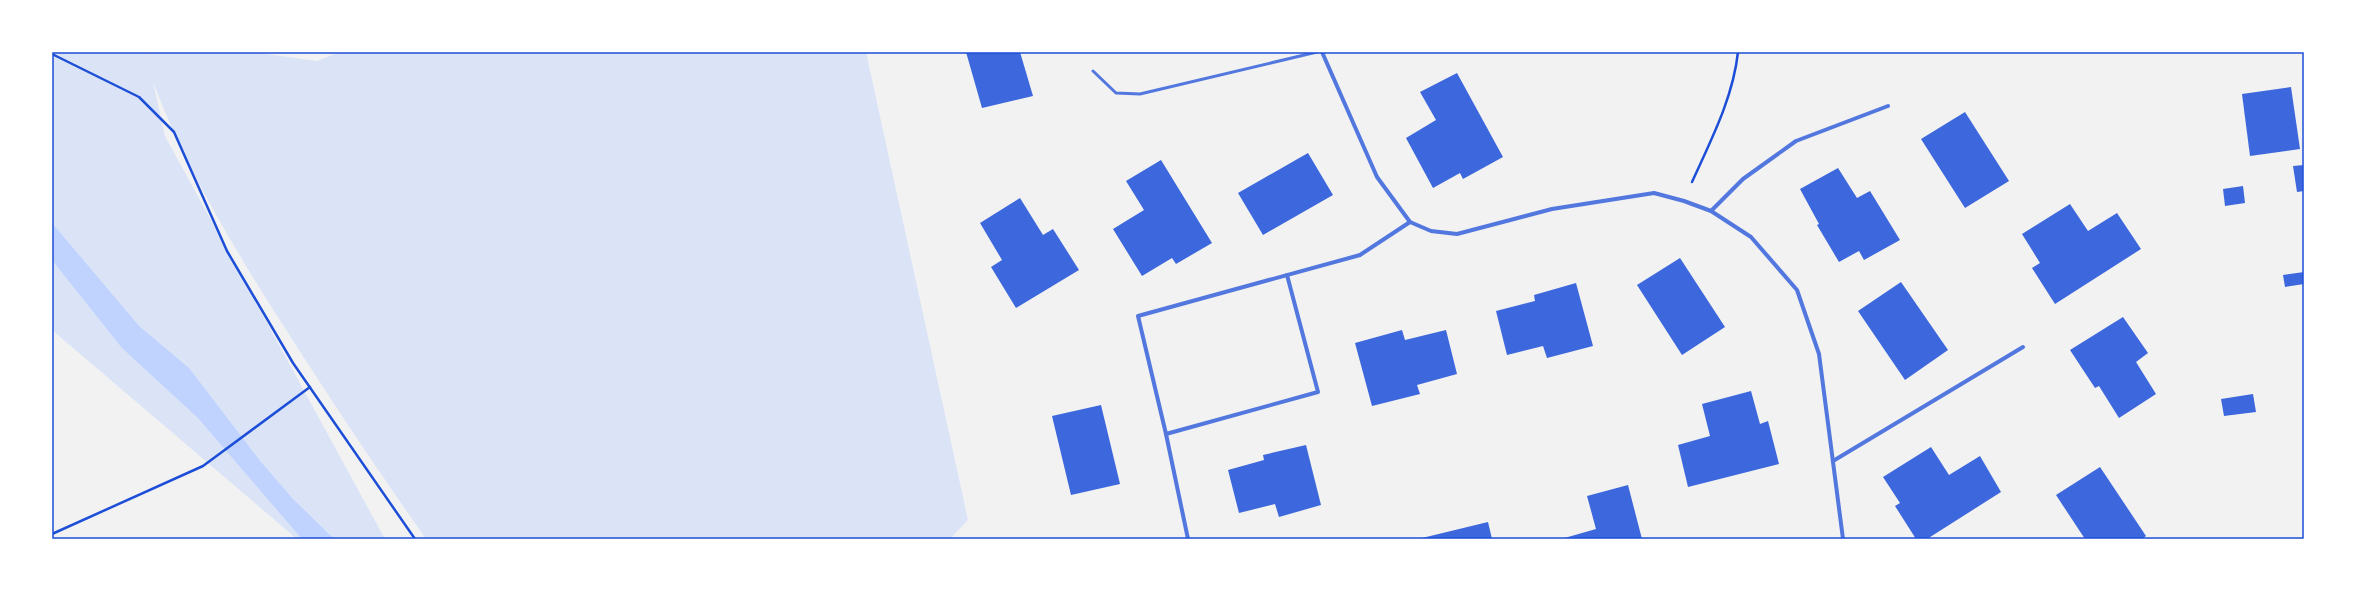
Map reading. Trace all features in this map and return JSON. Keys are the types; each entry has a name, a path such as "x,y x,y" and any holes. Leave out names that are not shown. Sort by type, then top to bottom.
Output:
{"street":[{"path":"1322,52 1377,177 1410,222 1431,231 1457,234 1552,209 1654,193 1684,201 1711,211 1751,237 1797,290 1819,354 1843,539"},
{"path":"1711,211 1743,179 1796,141 1888,106"},
{"path":"1188,539 1166,434 1138,316 1360,255 1410,222"},
{"path":"1166,434 1318,392 1287,275"},
{"path":"1833,461 2023,347"}],"lane":[{"path":"1093,71 1116,93 1140,94 1317,52"}],"path":[{"path":"1684,201 1714,134 1735,78 1738,52"},
{"path":"52,54 139,97 174,132 228,252 310,387 415,539"},
{"path":"52,534 202,466 310,387"}],"shaded area":[{"path":"52,52 146,52 146,54 159,52 253,52 317,61 340,52 866,52 968,520 950,539 426,539 323,387 233,244 181,148 153,82 165,136 385,539 297,539 52,330"}],"water":[{"path":"52,223 139,326 189,368 261,462 293,499 331,536 339,539 302,539 198,418 122,348 52,260"}],"building":[{"path":"966,52 1020,52 1033,96 982,108"},
{"path":"1457,73 1503,157 1463,179 1460,173 1433,188 1406,138 1436,120 1420,92"},
{"path":"2291,87 2300,149 2250,156 2242,94"},
{"path":"1965,112 2009,181 1965,208 1921,139"},
{"path":"1308,153 1333,195 1263,235 1238,193"},
{"path":"1161,160 1212,243 1176,264 1172,258 1142,276 1113,229 1144,210 1126,181"},
{"path":"2304,165 2304,191 2297,192 2293,166"},
{"path":"1838,168 1857,198 1870,191 1900,240 1864,260 1859,251 1839,262 1817,225 1819,224 1800,189"},
{"path":"2243,186 2245,203 2225,206 2223,189"},
{"path":"1020,198 1043,235 1053,229 1079,270 1016,308 991,267 1002,260 980,223"},
{"path":"2070,204 2088,231 2117,213 2141,249 2055,304 2032,268 2040,263 2022,234"},
{"path":"1680,258 1725,327 1682,355 1637,285"},
{"path":"2304,272 2304,284 2285,287 2283,275"},
{"path":"1901,282 1948,350 1905,380 1858,311"},
{"path":"1576,283 1593,346 1547,358 1543,346 1507,355 1496,311 1535,301 1534,295"},
{"path":"2123,317 2148,353 2136,362 2156,394 2119,418 2099,386 2095,388 2070,350"},
{"path":"1402,330 1405,340 1446,330 1457,374 1417,385 1420,394 1372,406 1355,343"},
{"path":"1751,391 1760,424 1768,421 1779,464 1688,487 1678,445 1710,436 1702,404"},
{"path":"2253,394 2256,412 2224,416 2221,399"},
{"path":"1101,405 1120,484 1071,495 1052,416"},
{"path":"1306,445 1321,505 1279,517 1275,504 1239,513 1228,470 1264,460 1263,455"},
{"path":"1931,447 1949,475 1980,456 2001,492 1927,539 1916,539 1895,506 1900,503 1883,477"},
{"path":"2100,467 2146,536 2142,539 2085,539 2056,495"},
{"path":"1628,485 1642,539 1561,539 1596,529 1587,496"},
{"path":"1488,522 1492,539 1422,539 1422,538"}]}
